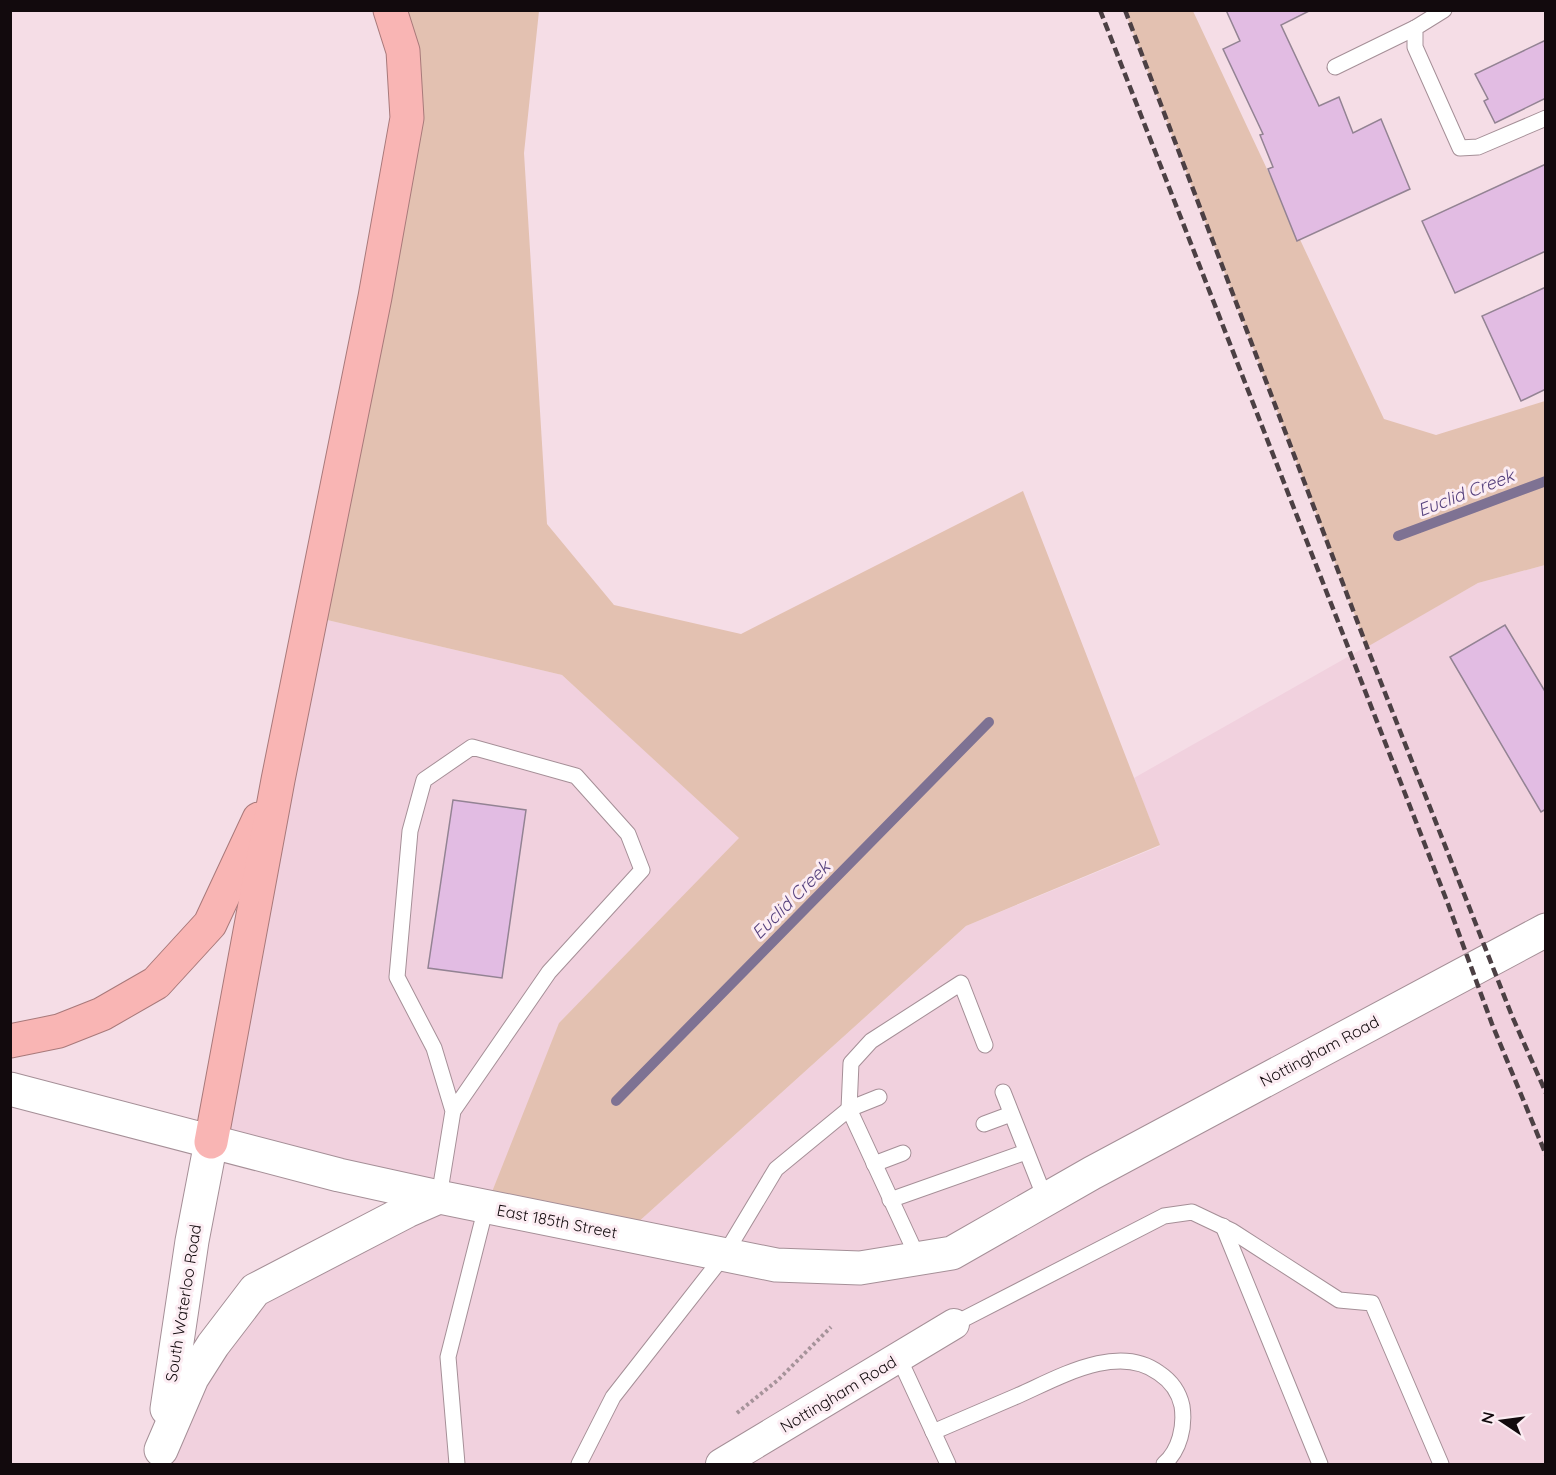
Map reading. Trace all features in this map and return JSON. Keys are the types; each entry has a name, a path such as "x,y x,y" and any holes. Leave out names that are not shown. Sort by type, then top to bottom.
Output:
{"highway":[{"path":"211,1142 278,780 375,297 407,118 403,51 390,10"},
{"path":"10,1041 59,1031 102,1014 156,982 210,924 278,780"}],"street":[{"name":"Nottingham Road","path":"1092,1173 1545,930"},
{"name":"East 185th Street","path":"10,1089 339,1176 776,1265 860,1268 952,1253 1092,1173"},
{"name":"South Waterloo Road","path":"161,1457 192,1241 211,1142"},
{"path":"161,1457 192,1378 213,1345 255,1290 407,1211 439,1197"},
{"name":"Nottingham Road","path":"729,1460 954,1324"}],"lane":[{"path":"1335,67 1415,28 1444,10"},
{"path":"1415,28 1415,47 1460,148 1478,147 1545,118"},
{"path":"439,1197 453,1111 549,972 642,870 628,834 576,776 472,747 424,780 410,831 398,977 434,1048 453,1111"},
{"path":"918,1258 849,1109 851,1064 871,1041 961,983 984,1045"},
{"path":"1003,1092 1045,1198"},
{"path":"579,1464 613,1397 725,1254 776,1169 849,1109 879,1097"},
{"path":"984,1124 1011,1114"},
{"path":"890,1200 1026,1152"},
{"path":"874,1164 903,1153"},
{"path":"457,1464 448,1357 486,1206"},
{"path":"954,1324 1164,1216 1192,1212 1223,1226 1339,1300 1372,1303 1441,1464"},
{"path":"1223,1226 1320,1464"},
{"path":"899,1358 948,1464"},
{"path":"933,1432 1082,1368 1131,1360 1149,1365 1168,1379 1180,1396 1184,1416 1180,1438 1170,1459 1164,1464"}],"path":[{"path":"729,1460 724,1424 778,1380 831,1327"}],"shaded area":[{"path":"390,11 539,11 524,153 547,524 614,605 741,634 1023,491 1160,845 966,926 625,1234 486,1207 559,1023 739,838 562,675 310,616 407,118"},
{"path":"1125,11 1193,11 1384,419 1436,435 1545,401 1545,565 1478,583 1367,647"},
{"path":"1545,565 1545,1464 161,1464 234,1316 438,1197 211,1142 310,616 562,675 740,838 559,1023 625,1234 966,926 1160,846 1134,778 1478,583"}],"building":[{"path":"1226,10 1311,10 1281,25 1319,106 1339,97 1353,133 1381,119 1410,189 1297,241 1268,169 1273,167 1260,135 1263,134 1223,49 1240,41"},
{"path":"1546,40 1546,98 1495,123 1484,101 1488,99 1475,74"},
{"path":"1546,164 1546,251 1455,293 1422,221"},
{"path":"1546,287 1546,389 1521,401 1482,316"},
{"path":"1505,625 1546,693 1546,809 1541,812 1450,657"},
{"path":"453,800 526,810 502,978 428,968"}],"waterway":[{"name":"Euclid Creek","path":"1398,536 1546,481"},
{"name":"Euclid Creek","path":"616,1101 989,722"}],"railway":[{"path":"1100,10 1448,904 1492,1024 1546,1155"},
{"path":"1125,10 1367,647 1512,1016 1546,1093"}]}
